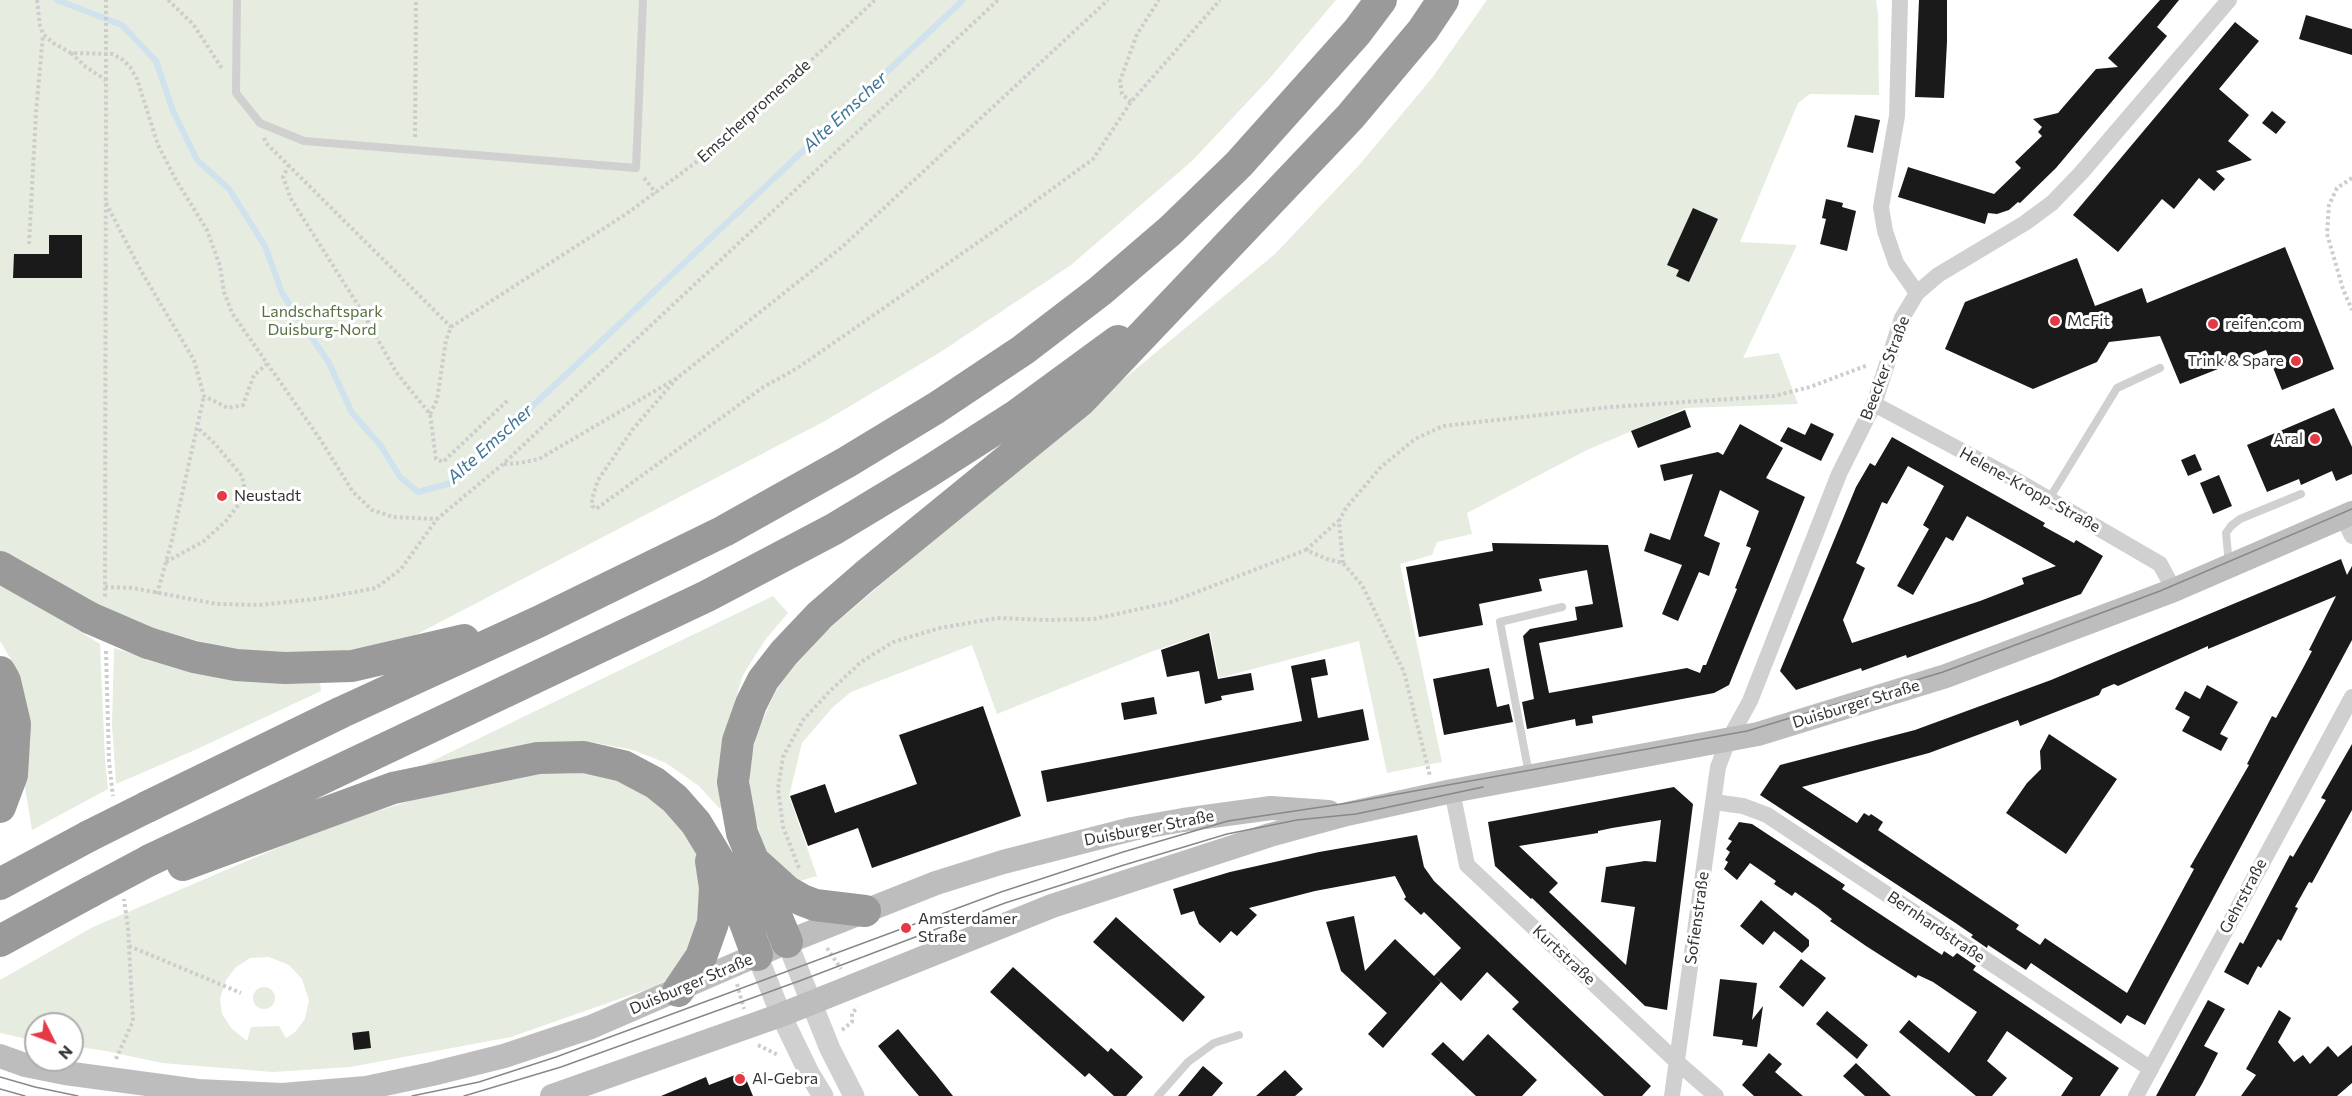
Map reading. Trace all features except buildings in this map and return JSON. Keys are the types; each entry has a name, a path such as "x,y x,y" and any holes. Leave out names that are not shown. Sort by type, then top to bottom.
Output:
{"highway":[{"path":"0,884 147,807 353,707 538,622 724,531 847,462 936,408 1023,350 1100,291 1171,230 1239,164 1357,32 1381,0"},
{"path":"787,942 742,833 733,782 738,741 763,680 820,615 1081,400 1350,117 1423,30 1443,0"},
{"path":"0,941 37,920 151,868 707,596 834,529 1017,415 1138,326 1224,251"},
{"path":"0,567 90,618 148,643 194,657 236,665 285,668 352,666 538,622"},
{"path":"0,672 15,724 12,775 0,807"},
{"path":"151,868 393,788 538,758 584,757 623,766 655,783 675,799 696,823 727,874 745,961"},
{"path":"678,991 701,957 713,923 715,888 709,846"},
{"path":"753,861 788,892 802,900 815,905 865,911"}],"main road":[{"name":"Duisburger Straße","path":"552,1096 781,1015 1052,906 1270,835 1347,814 1443,793 1758,734 1946,676 2174,590 2229,565 2350,521"},
{"name":"Duisburger Straße","path":"0,1056 25,1065 106,1079 198,1091 282,1095 366,1088 504,1056 591,1027 787,942 936,883 1003,862 1132,829 1271,808 1347,814"}],"street":[{"path":"1900,0 1897,116 1881,207 1885,231 1896,263 1917,293"},
{"name":"Beecker Straße","path":"1728,741 1750,701 1839,474 1874,404 1902,318 1917,293 1938,274 2025,223 2052,202 2081,173 2227,1"},
{"name":"Helene-Kropp-Straße","path":"1874,404 2160,564 2174,590"},
{"name":"Gehrstraße","path":"2136,1096 2352,698"},
{"name":"Sofienstraße","path":"1672,1096 1718,767 1728,741"},
{"name":"Kurtstraße","path":"1443,793 1467,865 1716,1096"},
{"name":"Bernhardstraße","path":"1714,802 1743,806 1767,815 2151,1069"},
{"path":"787,942 830,1048 854,1096"},
{"path":"745,961 781,1015 809,1073 823,1096"}],"lane":[{"path":"237,0 236,93 260,123 304,141 636,168 643,0"},
{"path":"2049,500 2117,388 2160,368"},
{"path":"2229,565 2226,533 2231,526 2240,519 2301,494"},
{"path":"1529,776 1500,622 1562,607"},
{"path":"1158,1096 1188,1062 1214,1042 1239,1035"}],"path":[{"path":"29,244 43,34 37,15 37,0"},
{"path":"106,0 105,587 133,588 217,604 260,604 323,598 376,588 401,569 437,519 503,464 998,0"},
{"path":"168,0 193,24 236,93"},
{"path":"416,0 416,149"},
{"name":"Emscherpromenade","path":"451,327 626,214 694,164 769,100 875,0"},
{"path":"503,464 539,459 678,378 842,247 1108,0"},
{"path":"1131,102 1122,94 1120,81 1137,34 1159,0"},
{"path":"678,378 633,429 598,480 592,499 592,506 596,509 762,388 799,367 837,341 1093,159 1131,102 1220,0"},
{"path":"43,34 106,80"},
{"path":"71,53 113,54 130,67 137,79 158,145 176,180 207,230 220,266 224,292 232,313 320,439 353,492 372,510 393,517 437,519"},
{"path":"260,123 267,143 451,327 446,340 437,400 430,414"},
{"path":"288,165 283,177 291,199 363,313 396,372 430,414 436,459 443,462 509,399"},
{"path":"636,168 656,193"},
{"path":"2352,178 2337,188 2328,205 2326,234 2352,310"},
{"path":"106,203 141,272 194,360 204,396 157,594"},
{"path":"802,900 807,886 783,827 778,789 783,757 802,720 861,662 893,642 940,628 997,618 1094,619 1171,602 1306,550 1339,521 1346,508 1381,467 1414,439 1443,426 1611,407 1774,396 1810,387 1889,357"},
{"path":"204,396 228,408 243,405 254,375 267,364"},
{"path":"166,562 204,541 226,520 246,495 242,476 215,444 197,428"},
{"path":"1339,521 1343,563 1362,585 1404,672 1443,793"},
{"path":"1306,550 1326,559 1343,563"},
{"path":"815,931 863,1003 852,1012 852,1022"},
{"path":"129,946 241,993"},
{"path":"745,961 753,1043 782,1057"}],"green space":[{"name":"Landschaftspark Duisburg-Nord","path":"0,0 1336,0 1270,78 1192,161 1071,265 939,353 825,421 402,642 351,652 289,655 240,652 150,628 89,603 0,551"},
{"path":"1487,0 1876,0 1879,95 1810,94 1798,103 1740,242 1797,245 1743,358 1779,353 1798,404 1685,408 1587,450 1467,513 1472,534 1437,542 1432,555 1400,564 1442,762 1387,773 1359,641 1219,678 1210,632 1153,651 997,714 972,645 851,692 832,708 802,743 789,796 817,876 790,884 771,860 761,837 751,805 749,769 757,733 775,692 795,662 831,627 1085,411 1275,254 1361,163 1432,78"},
{"path":"0,581 100,644 108,789 32,830 24,781 21,689 12,661 0,641"},
{"path":"773,596 788,613 765,640 743,675 729,720 726,762 729,804 719,808 699,786 666,763 633,750 591,742 533,744 422,766"},
{"path":"114,648 174,667 237,678 320,683 321,691 116,784 112,724"},
{"path":"586,769 645,788 692,841 704,874 706,911 681,971 656,986 511,1037 350,1067 273,1072 162,1063 84,1048 84,1012 24,1012 24,1038 0,1033 0,980 93,927 289,843 371,813 449,789 534,771","holes":["269,957 289,965 302,979 309,1000 305,1019 295,1032 286,1038 279,1026 251,1027 247,1041 231,1028 222,1014 220,999 226,980 236,967 250,958"]},
{"path":"264,987 272,990 275,998 272,1006 264,1009 256,1006 253,998 256,990"}],"waterway":[{"name":"Alte Emscher","path":"57,0 122,25 156,61 173,111 197,160 229,189 265,246 282,293 329,363 352,413 381,446 400,477 418,492 451,483 963,0"}],"tram line":[{"path":"412,1096 479,1082 556,1057 1001,892 1228,821 1348,803 1747,731 1943,672 2160,591 2352,509"},
{"path":"464,1096 561,1067 802,980 1005,903 1124,865 1227,834 1297,820 1356,814 1483,787"},
{"path":"0,1077 78,1096"},
{"path":"0,1089 25,1096"}],"place":[{"name":"McFit","path":"2055,321"},
{"name":"reifen.com","path":"2213,324"},
{"name":"Trink & Spare","path":"2296,361"},
{"name":"Aral","path":"2315,439"},
{"name":"Neustadt","path":"222,496"},
{"name":"Amsterdamer Straße","path":"906,928"},
{"name":"Al-Gebra","path":"740,1079"}]}
